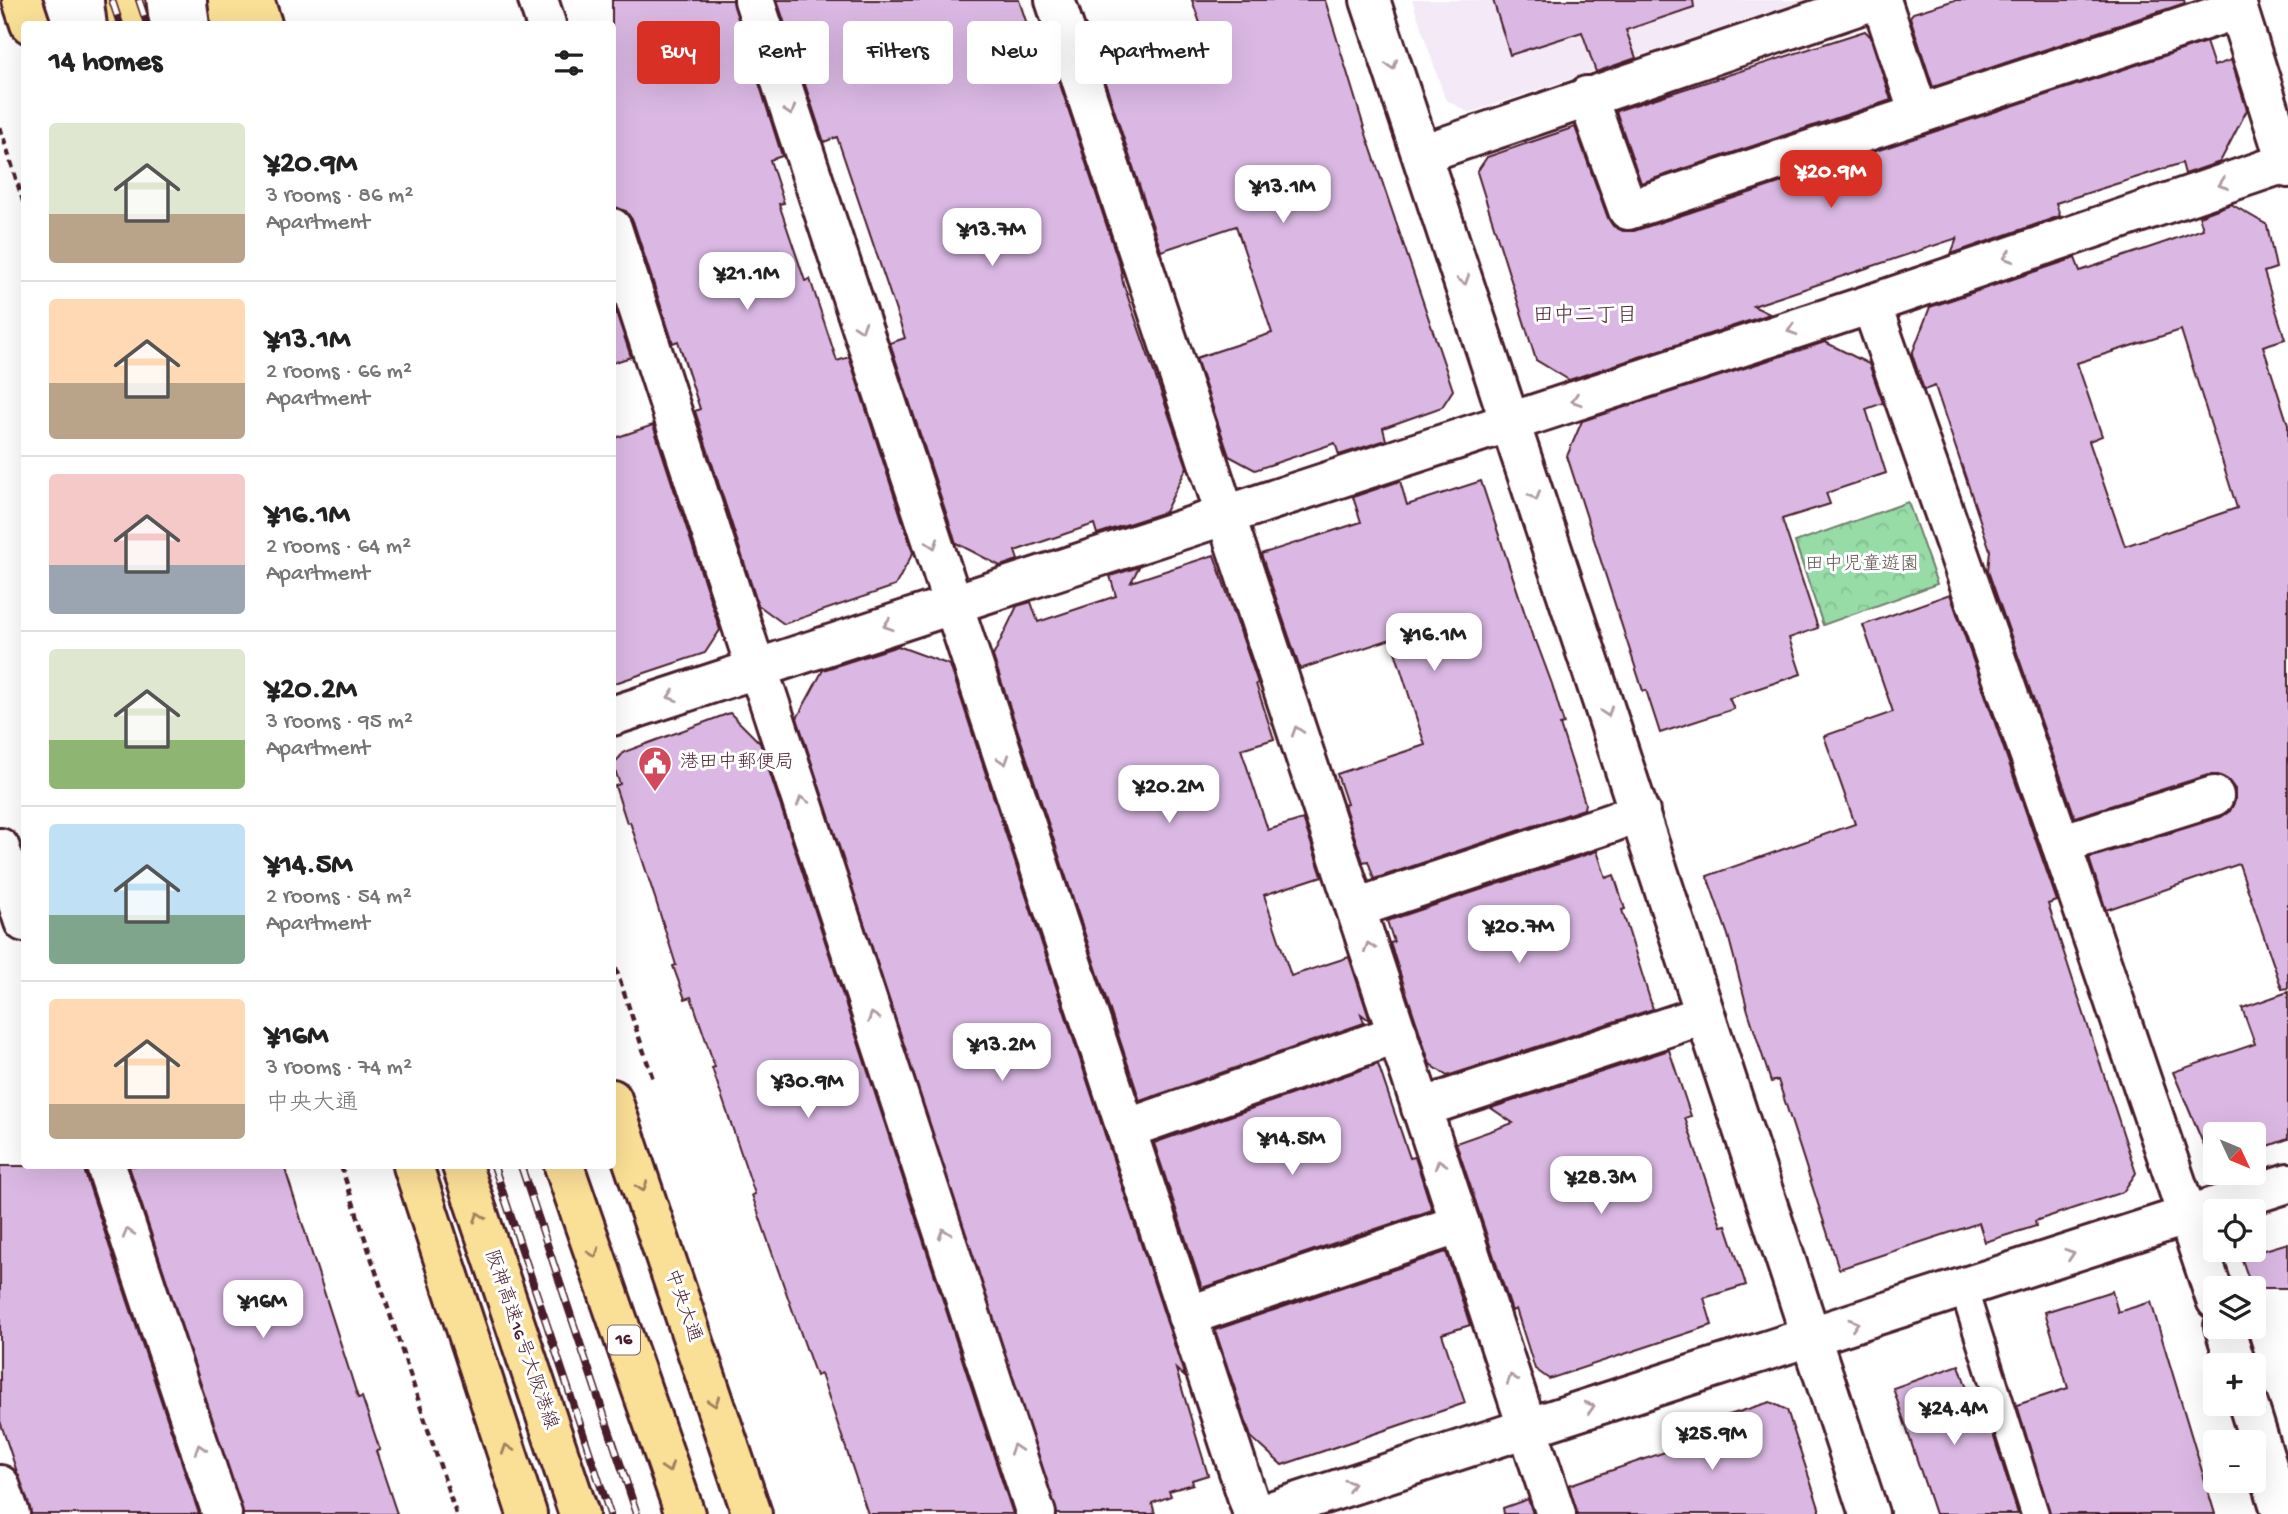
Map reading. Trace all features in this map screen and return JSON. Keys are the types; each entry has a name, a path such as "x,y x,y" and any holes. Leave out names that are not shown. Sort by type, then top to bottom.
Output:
{"main road":[{"path":"22,0 29,21"},
{"path":"125,0 128,21"},
{"path":"228,0 231,21"},
{"path":"254,0 261,21"},
{"name":"中央大通","path":"616,1111 752,1514"},
{"path":"414,1169 527,1514"},
{"name":"阪神高速16号大阪港線","path":"463,1169 579,1514"},
{"name":"16","path":"565,1169 685,1514"}],"street":[{"path":"538,0 545,21"},
{"path":"754,0 1252,1514"},
{"path":"1055,0 1556,1514"},
{"path":"1370,0 1640,812 1704,1015 1869,1514"},
{"path":"1422,153 1875,0"},
{"path":"1881,0 1919,114"},
{"path":"616,715 1871,304 2287,164 2237,5 1919,114 1628,209 1587,96"},
{"path":"616,240 1036,1514"},
{"path":"1871,304 2061,844 2208,1276"},
{"path":"2061,844 2214,796"},
{"path":"1356,908 1640,812"},
{"path":"0,848 17,915"},
{"path":"1422,1108 1704,1015"},
{"path":"1126,1129 1398,1034"},
{"path":"107,1169 222,1514"},
{"path":"1262,1514 1527,1426 1964,1290 2288,1183"},
{"path":"1187,1316 1460,1224"},
{"path":"2252,1416 2282,1514"},
{"path":"0,1485 10,1514"}],"lane":[{"path":"1964,1290 2035,1514"}],"path":[{"path":"0,127 21,194"},
{"path":"342,1169 456,1514"}],"shaded area":[{"path":"1412,0 1806,0 1469,113 1445,99"}],"green space":[{"name":"田中児童遊園","path":"1908,502 1937,584 1823,625 1795,542"}],"building":[{"path":"612,0 733,0 740,21 734,21 734,84 759,84 782,156 770,160 784,203 779,204 805,281 810,279 837,361 849,357 913,553 895,586 784,624 758,605 695,411 700,409 678,341 673,343 633,221 626,211 616,208 616,21 612,21"},
{"path":"777,0 1019,0 1026,21 967,21 967,84 1060,84 1120,266 1123,283 1187,467 1165,512 1097,534 1094,524 1015,551 1018,560 1000,566 956,543 890,343 905,338 837,137 824,142 805,84 829,84 829,21 784,21"},
{"path":"1192,0 1325,0 1367,137 1453,390 1442,407 1383,428 1386,440 1339,455 1335,443 1255,470 1229,456 1196,358 1272,333 1236,226 1161,251 1106,84 1232,84 1232,21 1199,21"},
{"path":"1493,0 1693,0 1694,7 1626,30 1636,58 1596,72 1582,32 1510,55"},
{"path":"1955,0 2184,0 2185,3 1933,87 1910,17 1913,13"},
{"path":"1865,31 1870,36 1891,100 1641,183 1616,111"},
{"path":"2206,42 2214,66 2231,60 2247,110 2220,162 2185,174 2182,163 2056,203 2060,216 1951,254 1957,238 1753,306 1770,314 1569,380 1536,360 1477,172 1487,157 1575,127 1608,218 1613,226 1623,231 1634,231"},
{"path":"2231,204 2267,225 2276,268 2264,272 2285,339 2263,346 2288,425 2288,988 2282,989 2239,864 2106,910 2089,858 2221,817 2230,811 2235,801 2235,789 2228,780 2218,775 2208,775 2075,817 1988,571 1990,550 1935,386 1924,390 1912,354 1930,307 2075,258 2080,271 2166,242 2203,229 2199,216","holes":["2181,330 2237,508 2125,546 2089,441 2102,436 2077,363"]},
{"path":"616,312 631,357 616,362"},
{"path":"1825,342 1869,364 1883,403 1866,409 1886,473 1826,493 1830,504 1782,519 1818,628 1789,638 1801,674 1729,698 1734,709 1660,733 1646,690 1643,691 1567,456 1582,421"},
{"path":"653,425 720,630 705,653 616,683 616,438"},
{"path":"1400,481 1407,505 1481,481 1534,641 1552,684 1564,724 1560,725 1585,803 1584,809 1374,879 1368,861 1363,862 1337,774 1425,745 1391,639 1300,669 1261,554 1361,522 1353,497"},
{"path":"1214,555 1258,683 1256,684 1274,739 1241,749 1268,830 1303,819 1322,876 1264,895 1291,976 1349,957 1370,1021 1361,1014 1364,1023 1140,1101 993,656 1017,606 1031,602 1038,622 1116,596 1110,576 1139,567 1131,582"},
{"path":"1950,594 2057,901 2048,904 2136,1173 2123,1192 2035,1221 2036,1226 1985,1242 1979,1223 1839,1269 1778,1080 1771,1082 1748,1011 1728,935 1707,876 1855,824 1824,736 1893,712 1863,625"},
{"path":"898,646 950,665 1185,1377 1176,1369 1208,1475 1192,1480 1193,1484 1169,1491 1171,1496 1152,1503 1155,1514 1057,1514 797,718 823,670"},
{"path":"730,713 760,743 1013,1514 868,1514 821,1374 816,1376 752,1195 755,1194 712,1068 715,1067 691,997 685,999 673,966 676,965 655,898 616,789 616,786 620,784 616,761 624,752"},
{"path":"1597,851 1606,878 1614,875 1653,1009 1447,1076 1430,1064 1390,943 1394,942 1387,921"},
{"path":"2288,992 2288,1139 2266,1147 2266,1122 2203,1122 2203,1143 2173,1072 2255,1044 2242,1008"},
{"path":"1669,1050 1691,1116 1685,1118 1721,1226 1726,1225 1746,1285 1704,1298 1712,1325 1549,1379 1535,1369 1516,1309 1512,1311 1456,1143 1513,1123 1491,1108"},
{"path":"1378,1064 1410,1158 1415,1157 1432,1210 1202,1288 1154,1143"},
{"path":"0,1166 21,1166 21,1169 85,1169 199,1514 31,1514 0,1421"},
{"path":"130,1169 285,1169 358,1398 362,1397 380,1450 376,1451 397,1514 243,1514"},
{"path":"2288,1243 2288,1288 2266,1288 2266,1276 2248,1276 2243,1262 2266,1262 2266,1250"},
{"path":"1446,1252 1470,1325 1442,1334 1465,1403 1282,1465 1251,1437 1215,1330"},
{"path":"2112,1291 2118,1312 2151,1302 2203,1474 2203,1493 2209,1493 2215,1514 2050,1514 2017,1405 2068,1388 2045,1312"},
{"path":"1959,1365 1977,1418 1987,1415 2018,1514 1935,1514 1893,1388"},
{"path":"1770,1402 1787,1410 1821,1514 1577,1514 1569,1485 1674,1449 1669,1434"},
{"path":"1528,1499 1533,1514 1504,1514 1503,1508"}],"railway":[{"path":"112,0 119,21"},
{"path":"139,0 146,21"},
{"path":"495,1169 610,1514"},
{"path":"522,1169 637,1514"}],"place":[{"name":"港田中郵便局","path":"655,793"}],"district":[{"name":"田中二丁目","path":"1585,317"}]}
